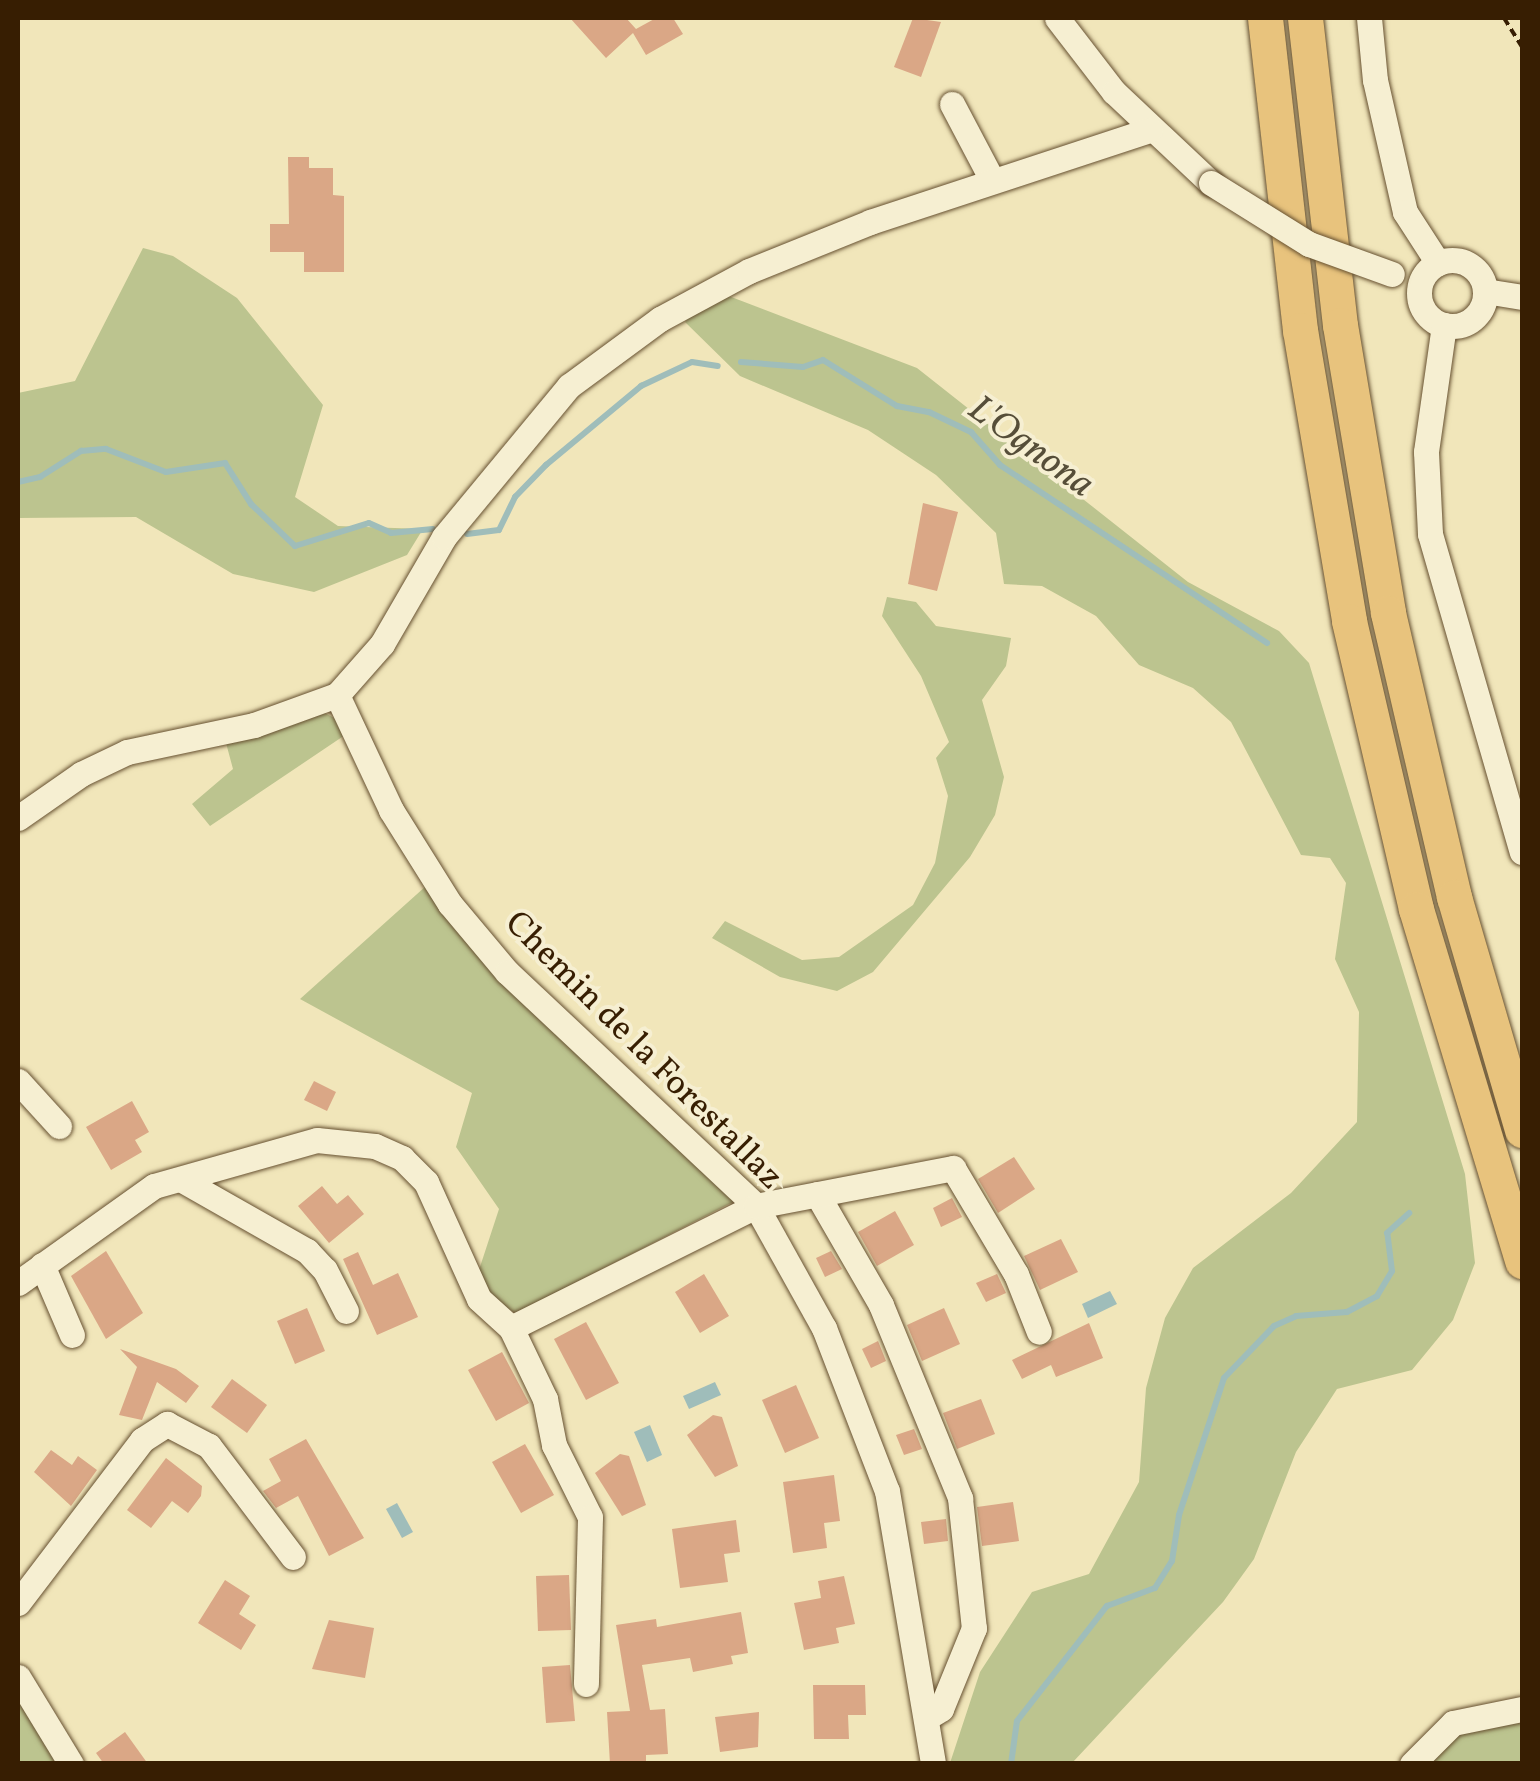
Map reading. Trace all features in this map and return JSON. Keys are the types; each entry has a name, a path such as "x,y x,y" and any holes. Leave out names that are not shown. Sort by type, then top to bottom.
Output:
{"highway":[{"path":"1265,18 1300,330 1352,638 1416,909 1522,1260"},
{"path":"1305,18 1340,325 1388,613 1454,897 1522,1130"}],"street":[{"path":"1057,18 1150,130 1211,183 1309,244 1392,274 1429,272 1456,260 1472,267 1485,290 1478,314 1444,325"},
{"path":"1369,18 1375,80 1405,212 1429,272 1423,309 1444,325"},
{"path":"952,104 992,180"},
{"path":"18,818 80,774 128,752 254,725 337,695 382,644 444,536 590,364 748,272 992,180 1150,130"},
{"path":"1485,290 1522,298"},
{"path":"1444,325 1426,452 1430,534 1522,852"},
{"name":"Chemin de la Forestallaz","path":"337,695 390,810 450,904 508,972 756,1206 824,1328 887,1491 933,1764"},
{"path":"18,1081 59,1126"},
{"path":"18,1282 154,1186 317,1140 375,1146 402,1158 426,1182 480,1299 511,1328 545,1399 554,1445 590,1517 586,1684"},
{"path":"511,1328 756,1206 953,1168 1016,1274 1039,1332"},
{"path":"182,1180 307,1252 325,1270 346,1311"},
{"path":"816,1194 881,1305 960,1498 974,1628 942,1709 926,1718"},
{"path":"42,1265 72,1335"},
{"path":"18,1603 142,1440 167,1424 208,1446 293,1557"},
{"path":"18,1677 71,1764"},
{"path":"1412,1764 1453,1723 1522,1708"}],"path":[{"path":"1504,18 1522,48"}],"green space":[{"path":"143,248 173,256 237,298 323,405 295,497 338,526 423,529 407,555 314,592 233,574 136,517 18,518 18,393 75,381"},
{"path":"713,290 917,368 1188,582 1279,631 1309,663 1465,1174 1475,1263 1453,1320 1412,1370 1337,1389 1296,1452 1254,1559 1223,1602 1072,1763 950,1763 980,1672 1032,1592 1089,1574 1139,1482 1146,1388 1165,1318 1193,1268 1291,1193 1357,1122 1359,1012 1335,959 1346,883 1330,858 1301,855 1231,722 1193,688 1139,665 1096,616 1042,586 1004,584 996,533 936,475 868,430 740,376 685,322"},
{"path":"887,597 916,602 936,626 1011,638 1006,666 982,700 1004,777 995,815 970,857 873,972 837,991 780,977 712,938 725,921 802,960 839,957 913,905 935,863 948,796 936,758 949,742 921,676 882,616"},
{"path":"321,711 338,720 345,735 210,826 192,804 233,769 226,743"},
{"path":"426,886 730,1190 733,1202 516,1313 489,1299 478,1273 499,1209 456,1147 472,1093 300,999"},
{"path":"18,1691 67,1763 18,1763"},
{"path":"1522,1717 1522,1763 1426,1764 1457,1735"}],"water":[{"path":"1110,1291 1117,1304 1088,1318 1082,1304"},
{"path":"715,1382 721,1395 689,1409 683,1396"},
{"path":"650,1425 662,1455 647,1462 634,1432"},
{"path":"397,1503 413,1532 402,1538 386,1509"}],"building":[{"path":"570,18 626,18 636,29 656,18 673,18 683,34 646,55 633,33 606,58"},
{"path":"913,18 941,22 921,77 894,67"},
{"path":"288,157 309,157 309,168 333,168 333,195 344,196 344,272 304,272 304,252 270,252 270,224 289,224"},
{"path":"923,503 958,512 937,591 908,584"},
{"path":"314,1081 336,1092 327,1111 304,1100"},
{"path":"132,1101 149,1132 135,1140 142,1152 111,1170 86,1127"},
{"path":"1014,1157 1035,1189 998,1213 978,1179"},
{"path":"322,1186 337,1204 348,1195 364,1214 329,1243 298,1206"},
{"path":"952,1198 962,1217 941,1227 933,1208"},
{"path":"895,1211 914,1245 877,1266 858,1232"},
{"path":"1061,1239 1078,1272 1040,1290 1024,1256"},
{"path":"106,1251 143,1313 106,1339 71,1276"},
{"path":"831,1251 842,1269 825,1277 816,1258"},
{"path":"358,1252 373,1285 398,1273 418,1317 377,1335 343,1259"},
{"path":"704,1274 729,1316 700,1333 675,1292"},
{"path":"997,1274 1006,1293 986,1302 976,1283"},
{"path":"307,1308 325,1351 295,1364 277,1321"},
{"path":"944,1308 960,1344 922,1361 907,1325"},
{"path":"586,1322 619,1383 586,1400 554,1339"},
{"path":"1089,1323 1103,1358 1056,1377 1051,1365 1022,1379 1012,1360"},
{"path":"878,1341 886,1361 871,1368 862,1349"},
{"path":"120,1349 176,1369 199,1386 186,1403 157,1382 142,1420 119,1415 137,1367"},
{"path":"502,1352 529,1403 496,1421 468,1370"},
{"path":"232,1379 267,1405 247,1433 211,1407"},
{"path":"796,1385 819,1438 785,1453 762,1400"},
{"path":"981,1399 995,1434 957,1449 943,1413"},
{"path":"713,1415 722,1417 738,1466 715,1477 687,1435"},
{"path":"914,1429 922,1449 904,1455 896,1435"},
{"path":"306,1439 364,1538 329,1556 298,1496 276,1508 263,1491 281,1481 269,1459"},
{"path":"525,1444 554,1495 521,1513 492,1462"},
{"path":"51,1450 72,1465 78,1456 97,1470 71,1506 34,1472"},
{"path":"620,1454 629,1456 646,1505 622,1516 595,1473"},
{"path":"166,1458 202,1486 201,1496 188,1513 172,1501 151,1528 127,1510"},
{"path":"834,1475 840,1521 824,1523 827,1548 793,1553 783,1482"},
{"path":"1013,1502 1019,1541 982,1546 977,1507"},
{"path":"946,1519 948,1541 924,1544 921,1522"},
{"path":"736,1520 740,1552 724,1554 728,1582 680,1588 672,1529"},
{"path":"569,1575 571,1630 538,1631 536,1576"},
{"path":"844,1576 855,1624 836,1628 839,1643 804,1650 794,1603 821,1598 818,1581"},
{"path":"225,1580 250,1596 239,1614 256,1625 241,1650 198,1623"},
{"path":"741,1612 748,1653 731,1656 733,1664 693,1672 690,1658 642,1665 650,1710 665,1709 668,1754 646,1755 646,1764 610,1764 607,1712 630,1711 616,1625 656,1619 657,1627"},
{"path":"329,1620 374,1628 365,1678 312,1669"},
{"path":"570,1665 575,1721 546,1723 542,1667"},
{"path":"813,1685 865,1685 866,1715 848,1715 849,1739 814,1739"},
{"path":"759,1712 758,1747 720,1752 715,1717"},
{"path":"125,1732 148,1764 104,1764 96,1753"}],"waterway":[{"name":"L'Ognona","path":"741,362 803,367 823,360 897,406 929,412 971,432 1000,465 1267,643"},
{"name":"L'Ognona","path":"467,534 499,530 515,497 546,465 641,386 692,362 718,366"},
{"name":"L'Ognona","path":"18,482 40,477 81,451 106,449 166,472 225,463 251,504 295,546 369,523 391,533 433,529"},
{"path":"1011,1764 1017,1721 1107,1606 1155,1588 1172,1561 1179,1515 1224,1378 1274,1326 1296,1316 1347,1312 1377,1296 1392,1271 1387,1233 1409,1213"}]}
